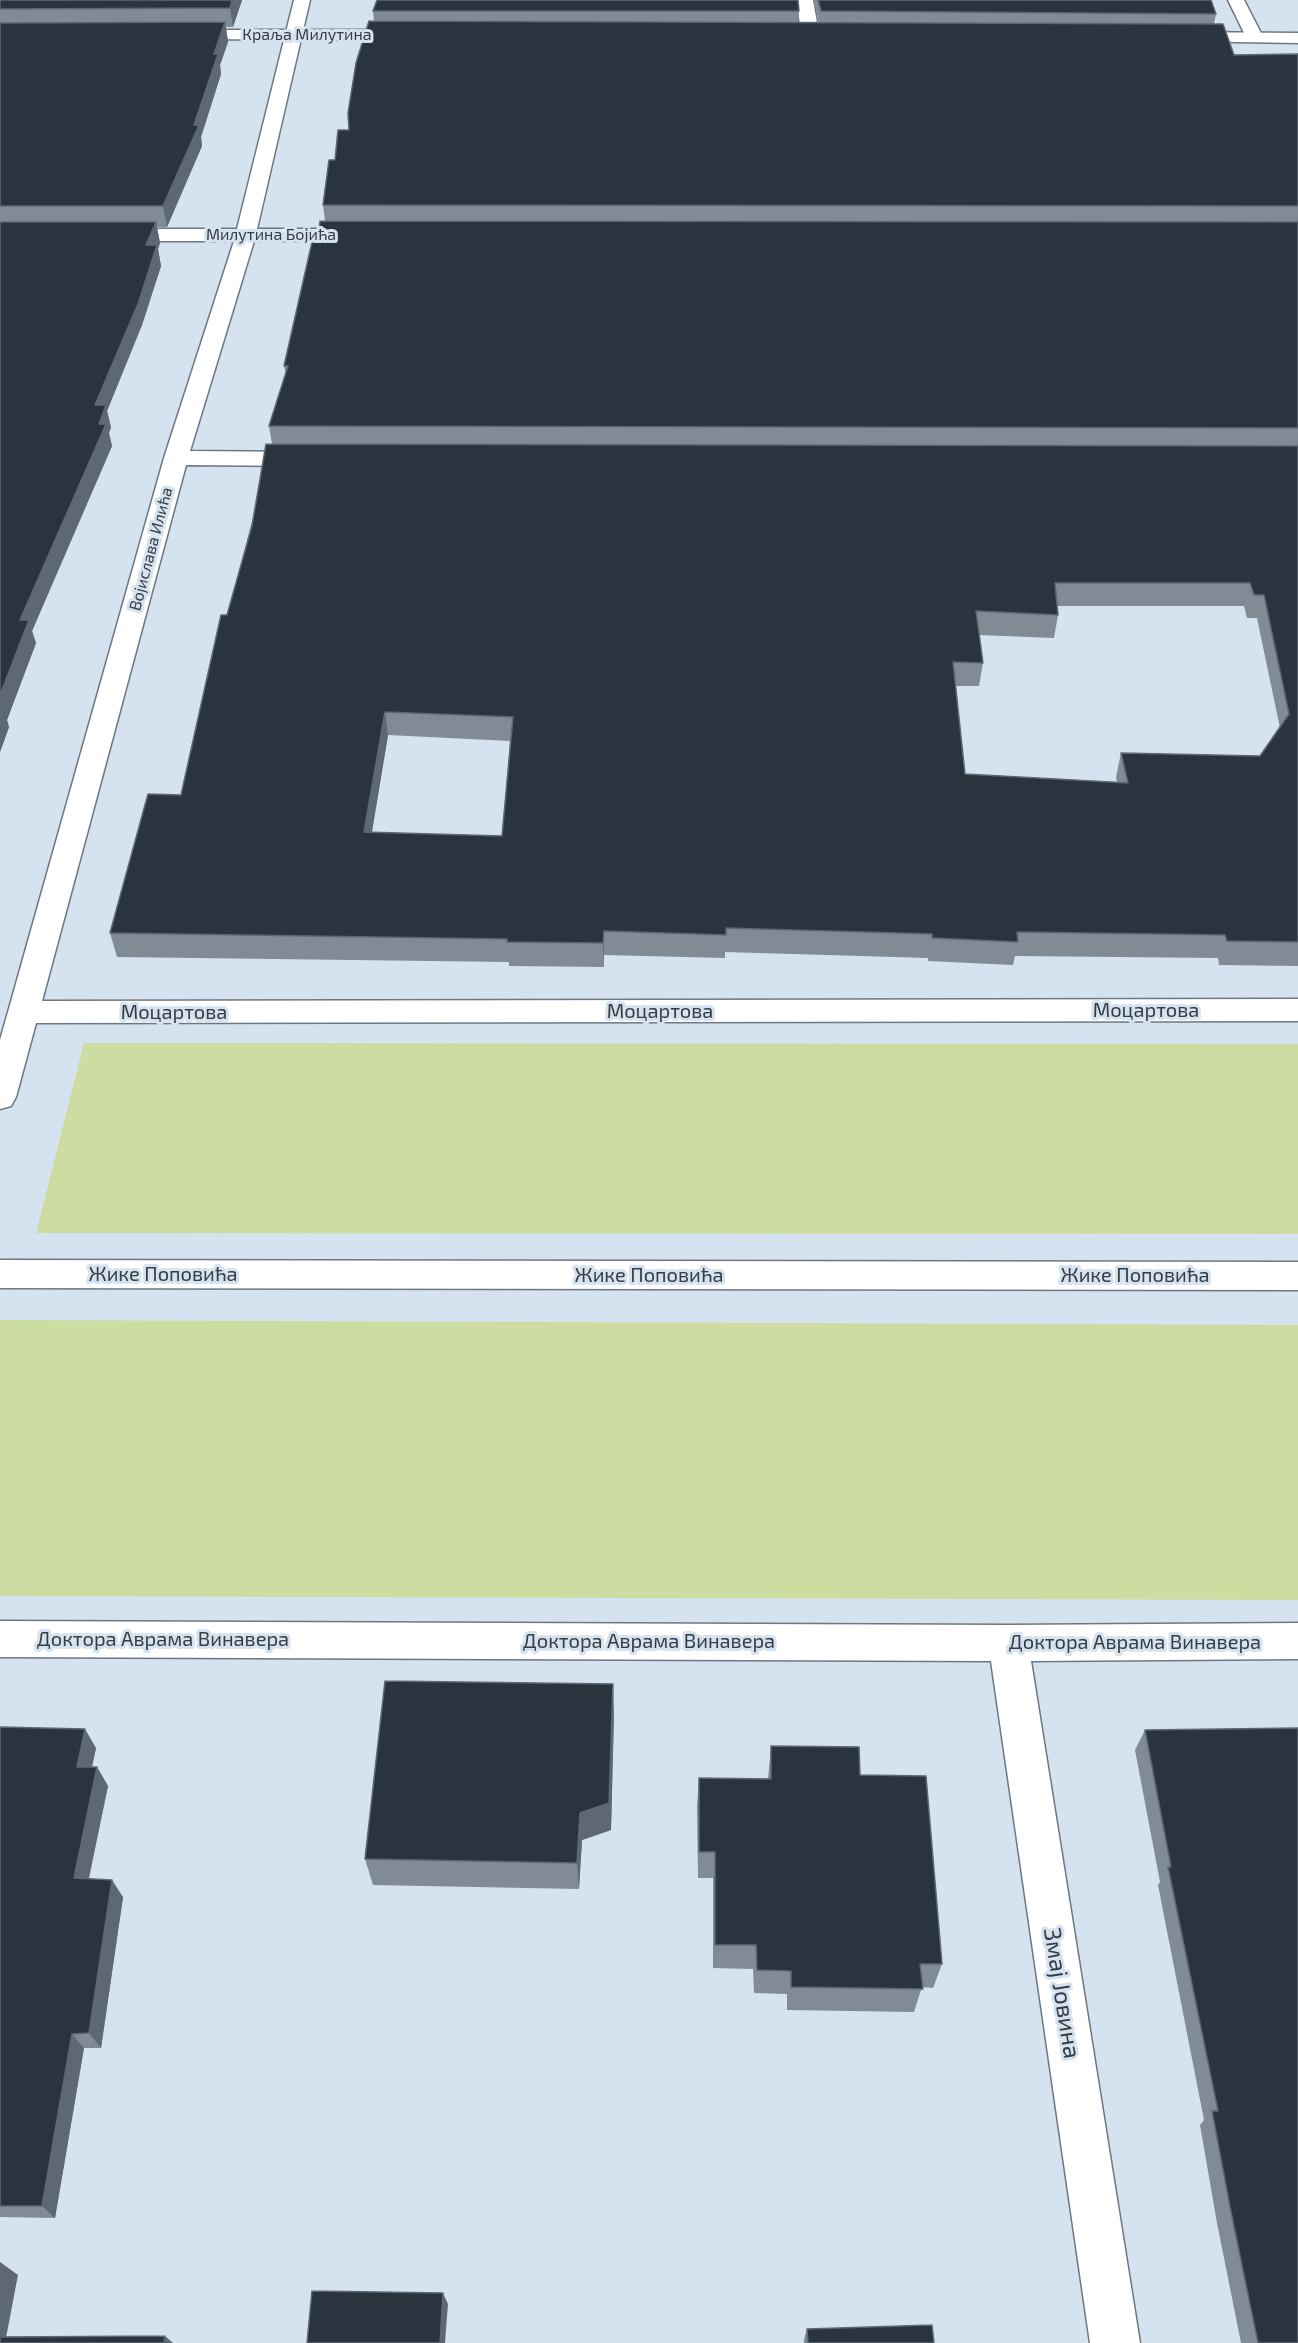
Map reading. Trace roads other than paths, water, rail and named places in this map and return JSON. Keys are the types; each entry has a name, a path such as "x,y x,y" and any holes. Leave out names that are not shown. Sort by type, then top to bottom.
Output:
{"street":[{"name":"Војислава Илића","path":"0,1097 176,458 246,235 291,36 302,0"},
{"path":"805,0 804,34 833,34"},
{"path":"1236,0 1254,37"},
{"name":"Краља Милутина","path":"166,35 426,35"},
{"path":"1161,37 1298,38"},
{"name":"Милутина Бојића","path":"92,235 383,236"},
{"path":"176,458 331,459"},
{"name":"Моцартова","path":"23,1012 1298,1010"},
{"name":"Жике Поповића","path":"0,1274 1298,1276"},
{"name":"Доктора Аврама Винавера","path":"0,1639 1298,1641"},
{"name":"Змај Јовина","path":"1008,1642 1115,2343"}]}
